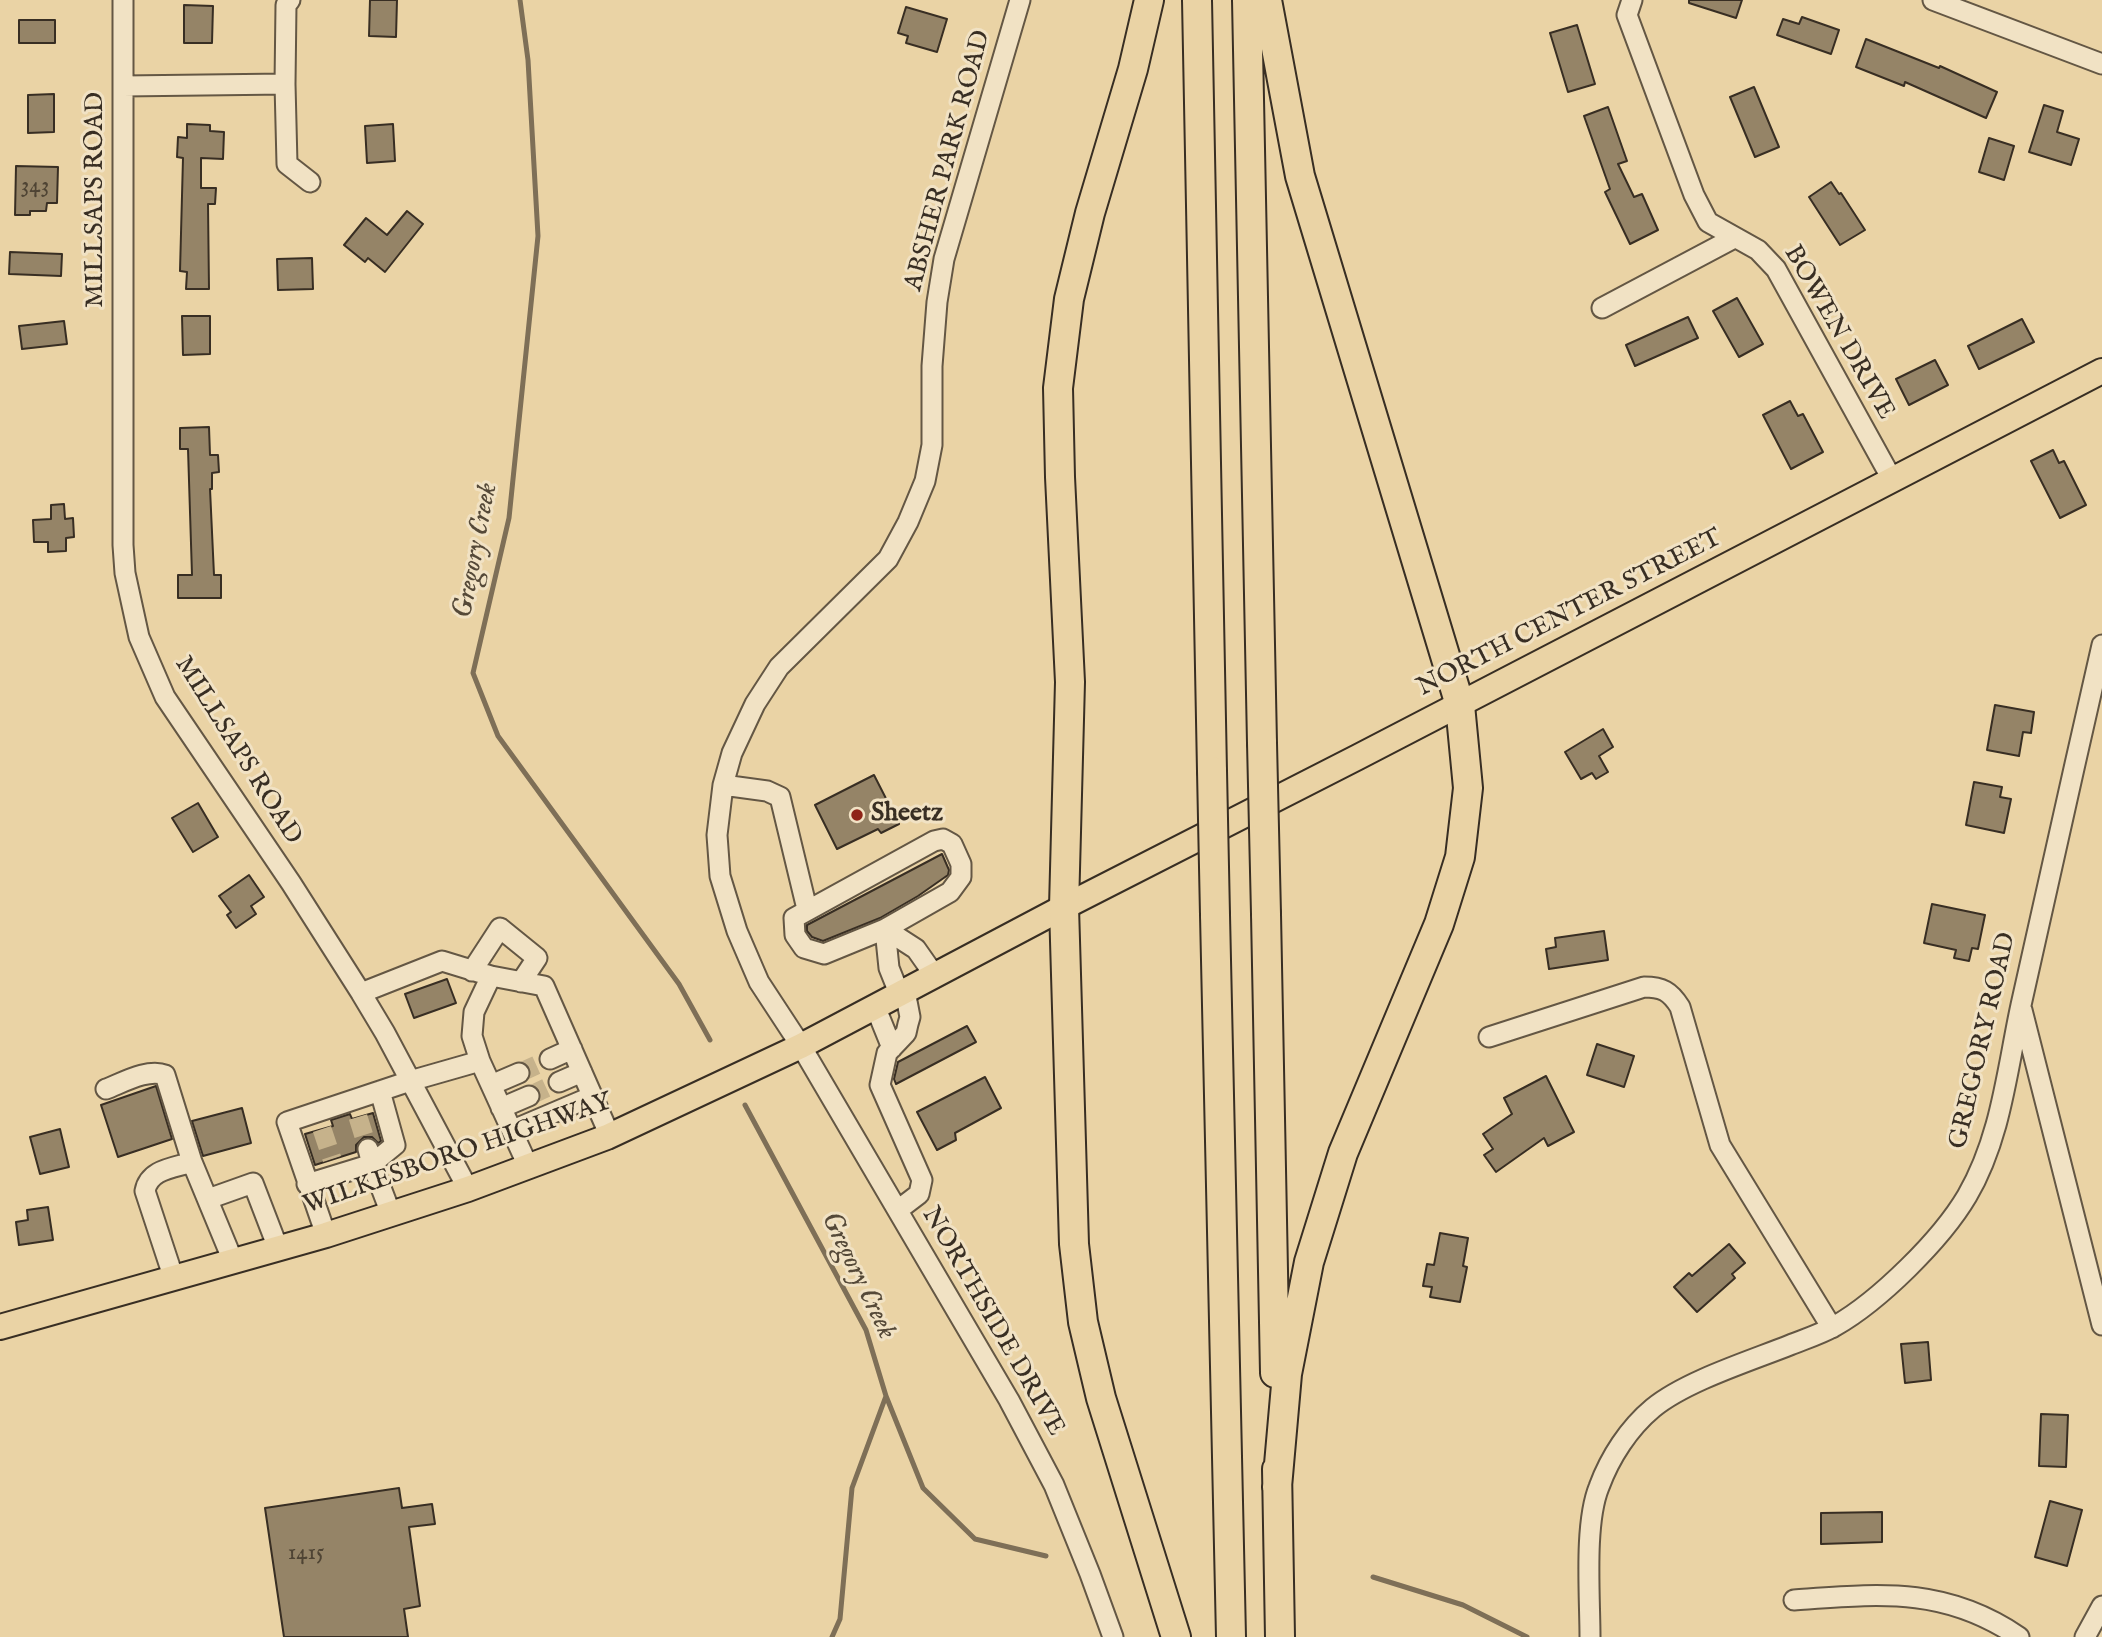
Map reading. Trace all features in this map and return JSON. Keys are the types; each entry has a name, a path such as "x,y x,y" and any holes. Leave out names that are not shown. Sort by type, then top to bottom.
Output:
{"highway":[{"path":"1149,0 1133,69 1090,213 1069,299 1058,387 1070,682 1064,907 1074,1244 1083,1322 1101,1398 1176,1637"},
{"path":"1198,0 1231,1637"},
{"path":"1247,0 1280,1637"},
{"path":"1267,0 1300,176 1460,705 1468,788 1460,857 1439,924 1343,1153 1308,1262 1287,1374 1277,1487"}],"main road":[{"name":"NORTH CENTER STREET","path":"1064,907 2102,372"},
{"name":"WILKESBORO HIGHWAY","path":"0,1327 326,1235 468,1189 610,1136 801,1045 1064,907"}],"street":[{"name":"MILLSAPS ROAD","path":"123,0 123,545 125,573 139,637 165,697 291,883 361,993 468,1189"},
{"path":"290,0 286,5 287,164 310,182"},
{"name":"ABSHER PARK ROAD","path":"801,1045 759,982 733,920 720,876 717,835 723,785 732,753 755,704 779,667 888,559 908,522 925,481 932,445 932,366 937,302 944,259 1020,0"},
{"name":"BOWEN DRIVE","path":"1632,0 1628,15 1694,195 1709,222 1758,250 1776,269 1893,481"},
{"path":"1933,0 2102,64"},
{"path":"123,86 285,84"},
{"path":"1602,308 1734,238"},
{"name":"GREGORY ROAD","path":"1590,1637 1590,1538 1598,1489 1620,1444 1654,1408 1697,1383 1832,1328 1863,1308 1891,1284 1938,1234 1966,1197 1987,1156 2000,1112 2021,1006 2102,645"},
{"path":"723,785 767,791 780,797 807,909"},
{"path":"943,839 952,844 961,864 961,877 950,892 885,929 824,954 804,948 795,935 794,918 934,841 943,839"},
{"path":"521,982 537,958 500,928 482,974 472,1036 480,1061 528,1167"},
{"path":"885,929 916,949 935,976"},
{"path":"885,929 890,968 910,1017 906,1034 892,1048 884,1062 880,1085 922,1180 919,1194 898,1210"},
{"path":"361,993 442,961 482,974 544,986 610,1136"},
{"path":"1489,1037 1644,987 1659,987 1672,994 1680,1007 1720,1145 1832,1328"},
{"path":"875,1006 892,1048"},
{"path":"2021,1006 2102,1325"},
{"name":"NORTHSIDE DRIVE","path":"801,1045 1009,1399 1054,1485 1112,1637"},
{"path":"550,1059 572,1049"},
{"path":"326,1235 287,1122 319,1120 356,1109 380,1091 480,1061"},
{"path":"106,1089 142,1075 159,1072 165,1074 192,1162 233,1261"},
{"path":"559,1082 582,1072"},
{"path":"491,1085 519,1073"},
{"path":"307,1184 335,1167 395,1145 380,1091"},
{"path":"501,1108 529,1096"},
{"path":"513,1130 593,1096"},
{"path":"370,1156 391,1214"},
{"path":"174,1279 145,1191 153,1175 192,1162"},
{"path":"208,1199 253,1183 278,1248"},
{"path":"1794,1600 1871,1595 1921,1597 1969,1610 2018,1637"},
{"path":"2085,1637 2102,1606"}],"building":[{"path":"370,0 397,0 396,37 369,36"},
{"path":"1689,0 1742,0 1736,18 1689,3"},
{"path":"184,5 213,6 212,43 184,43"},
{"path":"906,7 947,19 937,52 906,43 908,36 898,33"},
{"path":"1802,17 1839,30 1831,54 1777,35 1783,19 1799,24"},
{"path":"19,20 55,20 55,43 19,43"},
{"path":"1577,25 1595,84 1568,92 1550,33"},
{"path":"1866,39 1939,68 1940,66 1997,92 1986,118 1905,82 1904,86 1856,67"},
{"path":"1754,87 1779,147 1755,157 1730,97"},
{"path":"54,94 54,132 28,133 28,95"},
{"path":"2044,105 2063,111 2057,132 2079,139 2071,165 2029,152"},
{"path":"1608,107 1627,161 1618,164 1634,197 1642,194 1658,230 1630,244 1605,192 1610,189 1584,116"},
{"path":"187,124 210,125 210,131 224,132 223,159 201,158 201,188 216,188 215,204 208,204 209,289 186,289 187,272 180,271 183,158 177,157 178,137 187,138"},
{"path":"393,124 395,161 367,163 365,126"},
{"path":"1989,138 2014,146 2004,180 1979,172"},
{"path":"16,166 58,167 57,203 47,203 46,211 15,215"},
{"path":"1831,182 1865,230 1840,245 1809,197"},
{"path":"407,211 423,224 385,272 368,258 365,262 344,245 366,218 387,235"},
{"path":"10,252 62,254 61,276 9,274"},
{"path":"312,258 313,289 278,290 277,259"},
{"path":"1737,298 1763,344 1739,357 1713,311"},
{"path":"182,316 210,316 210,354 183,355"},
{"path":"1688,317 1698,338 1635,366 1626,345"},
{"path":"2022,319 2034,342 1979,369 1968,346"},
{"path":"64,321 67,344 22,349 19,326"},
{"path":"1935,360 1948,385 1909,405 1896,379"},
{"path":"1790,401 1798,416 1803,414 1823,452 1791,469 1763,415"},
{"path":"209,427 210,455 218,455 219,472 212,473 210,489 214,575 221,575 221,598 178,598 178,575 192,575 188,449 180,449 180,428"},
{"path":"2053,450 2059,463 2064,461 2086,505 2060,518 2031,461"},
{"path":"64,504 65,519 73,518 74,537 66,538 66,551 48,552 48,542 34,542 33,520 51,519 51,505"},
{"path":"1995,705 2034,712 2031,733 2023,732 2019,756 1987,750"},
{"path":"1603,729 1613,747 1599,756 1608,772 1596,779 1592,773 1581,779 1565,752"},
{"name":"Sheetz","path":"874,775 899,824 881,833 878,829 837,849 815,805"},
{"path":"1974,782 2002,787 2000,797 2011,799 2004,833 1966,825"},
{"path":"198,803 218,837 193,852 172,818"},
{"name":"Sheetz","path":"942,854 949,870 948,875 880,918 823,941 812,937 807,931 807,925"},
{"path":"249,875 264,897 251,906 256,914 236,928 227,915 231,912 219,896"},
{"path":"1932,904 1985,915 1978,949 1972,948 1969,961 1954,958 1956,950 1924,943"},
{"path":"1604,931 1608,960 1549,969 1546,949 1556,947 1555,938"},
{"path":"447,979 456,1003 414,1018 405,994"},
{"path":"967,1026 976,1042 896,1084 894,1079 898,1062"},
{"path":"1597,1044 1634,1056 1624,1087 1587,1075"},
{"path":"1546,1076 1574,1132 1548,1146 1544,1138 1496,1172 1484,1155 1493,1149 1483,1134 1512,1114 1504,1098"},
{"path":"985,1077 1001,1108 955,1133 956,1140 937,1150 917,1112"},
{"path":"156,1086 172,1139 118,1157 101,1105"},
{"path":"242,1108 251,1143 203,1156 192,1121"},
{"path":"373,1113 381,1141 378,1143 372,1137 364,1137 356,1145 356,1152 315,1165 305,1134 333,1126 331,1120 350,1114 352,1119"},
{"path":"60,1129 69,1167 40,1174 30,1137"},
{"path":"48,1207 53,1240 19,1245 16,1222 28,1220 27,1210"},
{"path":"1440,1233 1468,1238 1463,1266 1467,1267 1460,1302 1430,1297 1432,1287 1423,1286 1427,1264 1434,1265"},
{"path":"1729,1244 1745,1263 1732,1274 1735,1278 1697,1312 1674,1287 1689,1273 1692,1276"},
{"path":"1928,1342 1931,1380 1905,1383 1901,1344"},
{"path":"2041,1414 2068,1415 2066,1467 2039,1466"},
{"path":"399,1488 402,1508 432,1504 435,1524 409,1527 420,1606 404,1609 408,1637 284,1637 265,1508"},
{"path":"2050,1501 2082,1510 2067,1566 2035,1557"},
{"path":"1882,1512 1882,1542 1821,1544 1821,1513"}],"waterway":[{"name":"Gregory Creek","path":"520,0 528,60 538,236 509,518 473,673 498,736 679,984 710,1040"},
{"name":"Gregory Creek","path":"745,1105 866,1330 886,1396 852,1488 840,1619 832,1637"},
{"path":"886,1396 923,1488 975,1539 1046,1556"},
{"path":"1373,1577 1463,1605 1527,1637"}],"tunnel":[{"path":"519,1073 550,1059"},
{"path":"529,1096 559,1082"},
{"path":"358,1117 368,1149"},
{"path":"322,1129 332,1159"}],"place":[{"name":"Sheetz","path":"857,815"}]}
